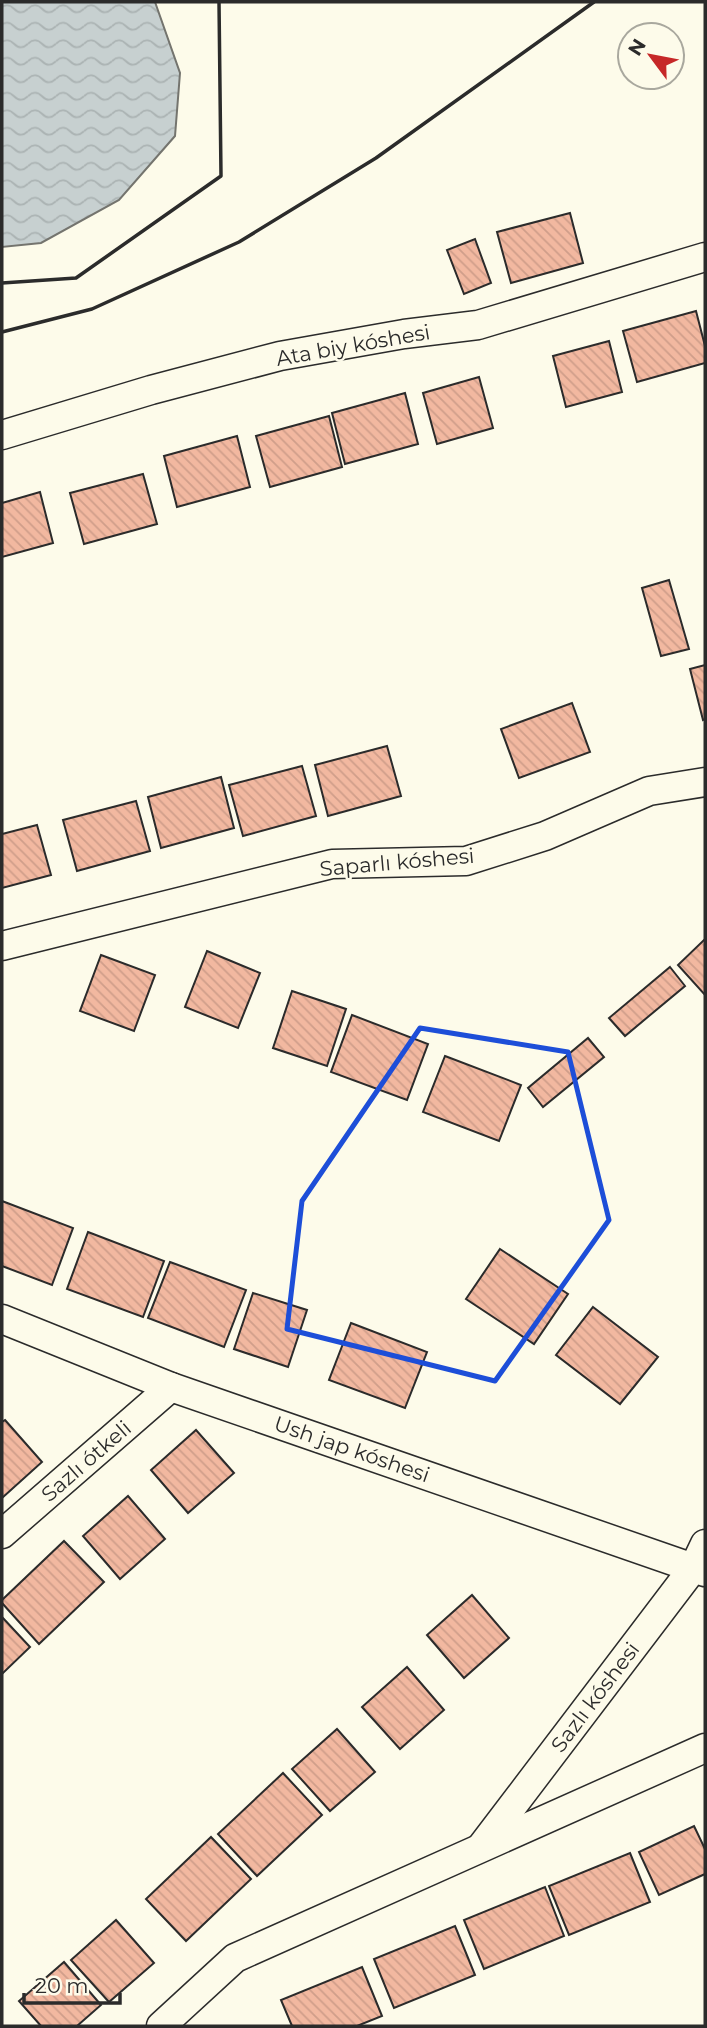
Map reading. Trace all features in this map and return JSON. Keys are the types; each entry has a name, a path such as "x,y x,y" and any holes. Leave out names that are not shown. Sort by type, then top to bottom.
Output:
{"street":[{"name":"Ata biy kóshesi","path":"2,435 151,390 280,356 404,334 478,325 705,257"},
{"name":"Saparlı kóshesi","path":"2,946 332,863 466,860 545,835 649,791 705,782"},
{"name":"Ush jap kóshesi","path":"2,1319 171,1387 701,1561"},
{"name":"Sazlı ótkeli","path":"2,1534 171,1387"},
{"name":"Sazlı kóshesi","path":"480,1849 701,1561"},
{"name":"Sazlı kóshesi","path":"161,2026 235,1958 705,1748"}],"highlighted area":[{"path":"420,1028 568,1052 609,1220 495,1381 287,1329 302,1201"}],"water":[{"path":"2,2 155,2 180,73 175,136 119,200 41,243 2,247"}],"building":[{"path":"570,213 583,263 511,283 497,232"},
{"path":"475,239 491,283 464,294 447,250"},
{"path":"696,311 705,346 705,363 637,382 623,331"},
{"path":"609,341 622,392 566,407 553,356"},
{"path":"479,377 493,428 437,444 423,393"},
{"path":"405,393 418,444 345,464 332,413"},
{"path":"329,416 342,467 270,487 256,436"},
{"path":"237,436 250,487 177,507 164,456"},
{"path":"143,474 157,524 84,544 70,493"},
{"path":"40,492 53,543 2,557 2,503"},
{"path":"669,580 689,649 661,656 642,588"},
{"path":"705,665 705,719 703,720 690,669"},
{"path":"572,703 590,752 519,778 501,729"},
{"path":"387,746 401,796 328,816 315,765"},
{"path":"302,766 316,816 243,836 229,785"},
{"path":"221,777 234,828 161,848 148,797"},
{"path":"136,801 150,851 77,871 63,820"},
{"path":"37,825 51,875 2,888 2,834"},
{"path":"705,939 705,995 678,965"},
{"path":"207,951 260,973 238,1028 185,1007"},
{"path":"101,955 155,975 134,1031 80,1011"},
{"path":"670,967 685,986 625,1036 609,1018"},
{"path":"292,991 346,1009 327,1066 273,1048"},
{"path":"352,1015 428,1044 407,1100 331,1072"},
{"path":"588,1038 604,1057 543,1107 528,1088"},
{"path":"445,1056 521,1085 499,1141 423,1112"},
{"path":"2,1201 73,1228 52,1285 2,1266"},
{"path":"88,1232 164,1261 143,1317 67,1289"},
{"path":"500,1249 568,1294 534,1344 466,1299"},
{"path":"170,1262 246,1290 224,1347 148,1318"},
{"path":"253,1293 307,1310 288,1367 234,1349"},
{"path":"593,1307 658,1357 620,1404 556,1355"},
{"path":"351,1323 427,1352 405,1408 329,1380"},
{"path":"5,1420 42,1462 2,1498 2,1422"},
{"path":"196,1430 234,1473 188,1513 151,1470"},
{"path":"128,1496 165,1539 120,1579 83,1536"},
{"path":"64,1541 104,1582 39,1644 2,1600"},
{"path":"472,1595 509,1638 464,1678 427,1635"},
{"path":"2,1617 30,1647 2,1674"},
{"path":"407,1667 444,1710 400,1749 362,1707"},
{"path":"337,1729 375,1772 330,1811 292,1769"},
{"path":"283,1773 322,1815 257,1876 218,1834"},
{"path":"694,1826 705,1849 705,1874 659,1895 639,1852"},
{"path":"211,1837 251,1879 186,1941 146,1899"},
{"path":"630,1853 650,1902 569,1935 549,1886"},
{"path":"545,1887 564,1936 484,1969 464,1920"},
{"path":"116,1920 154,1963 109,2002 71,1960"},
{"path":"455,1926 475,1975 394,2008 374,1959"},
{"path":"64,1962 101,2005 77,2026 41,2026 19,2001"},
{"path":"362,1967 382,2016 357,2026 292,2026 281,2000"}],"wall":[{"path":"2,283 76,278 221,176 219,2"},
{"path":"2,332 92,309 239,242 376,158 594,2"}]}
